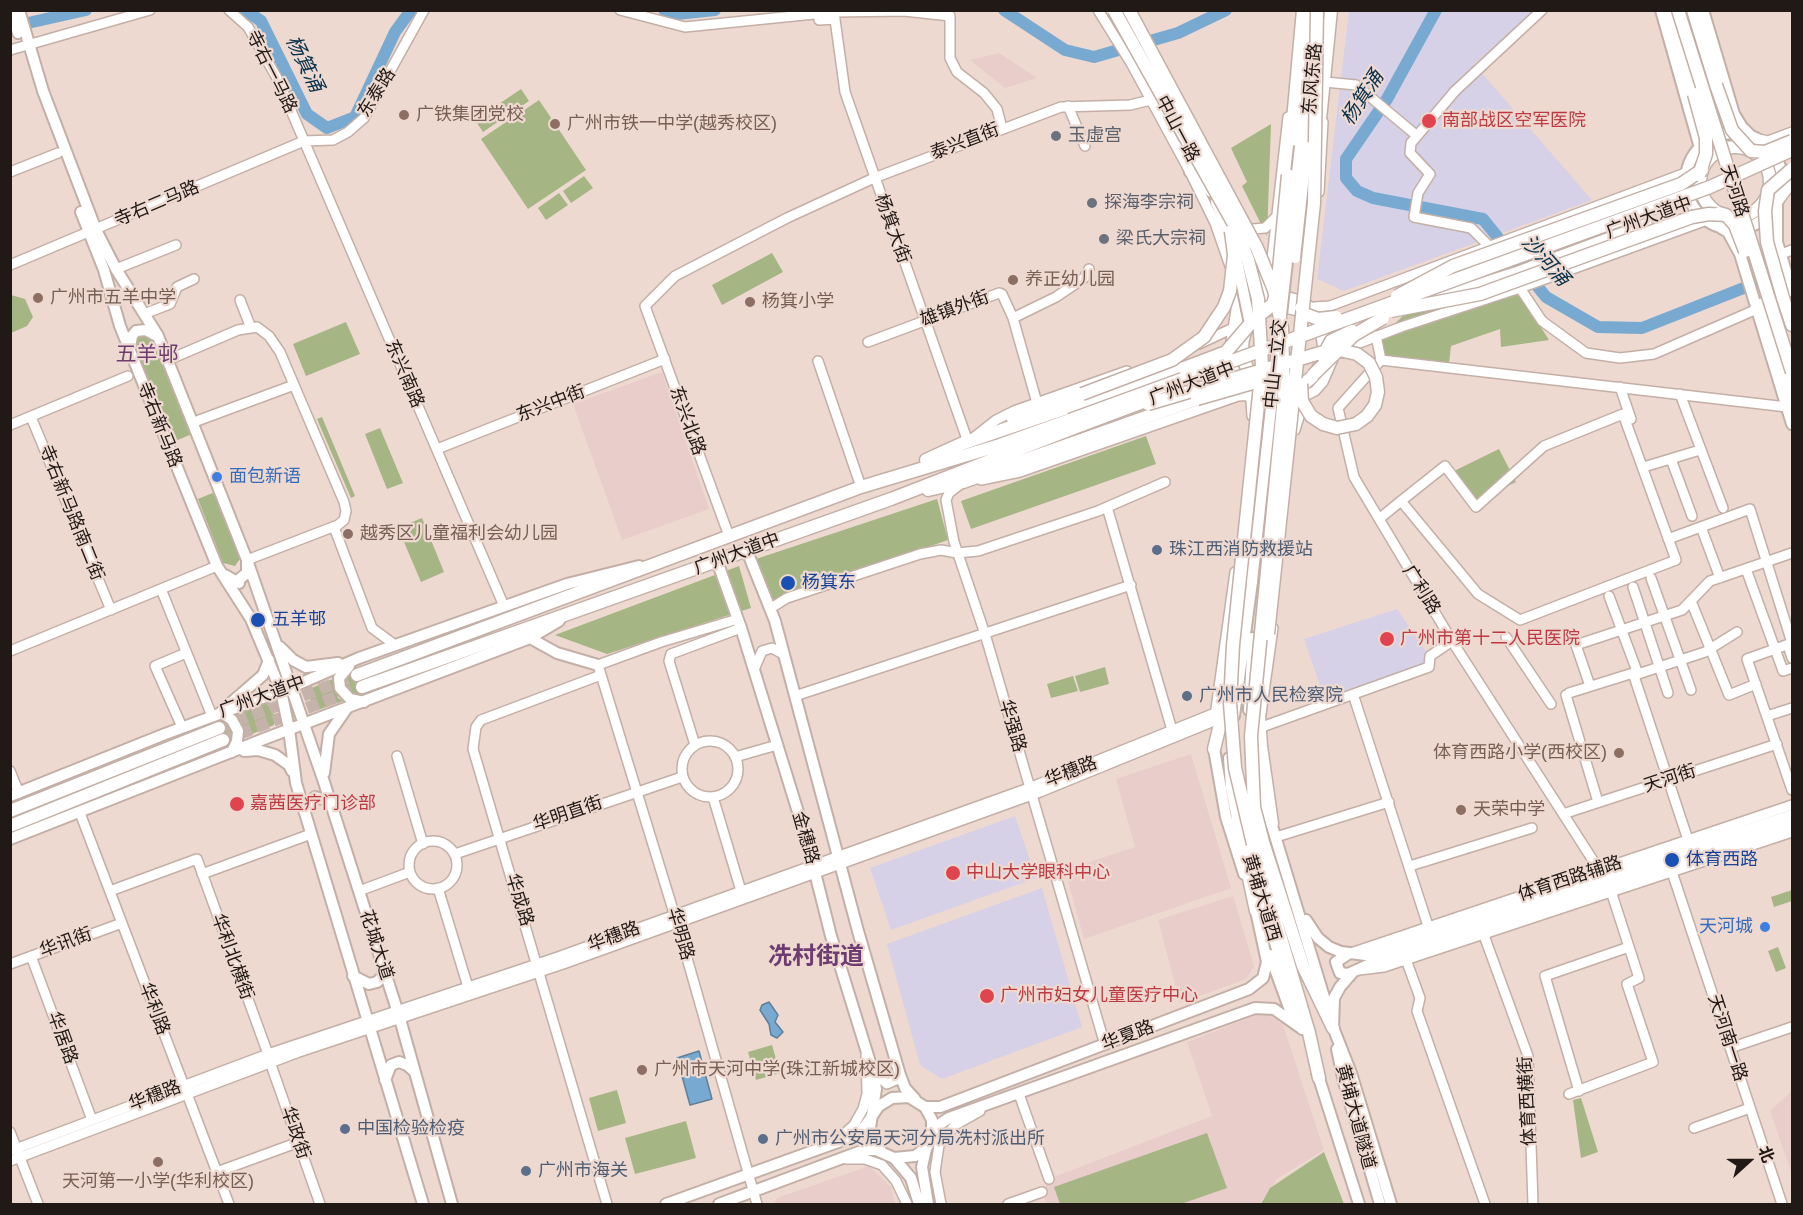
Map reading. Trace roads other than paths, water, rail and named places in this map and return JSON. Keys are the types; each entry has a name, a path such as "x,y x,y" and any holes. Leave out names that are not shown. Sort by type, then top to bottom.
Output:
{"highway":[{"path":"1112,10 1234,226 1248,260 1258,299 1262,335 1261,379 1233,645 1230,703 1236,777 1303,966 1333,1028"},
{"path":"1129,10 1257,248 1274,290 1280,316 1285,357 1284,396 1251,736 1251,772 1258,843 1319,1078"},
{"path":"969,442 1213,357 1230,348 1250,324 1273,304 1288,175 1303,10"},
{"path":"1257,679 1266,644 1273,600 1316,176 1318,10"},
{"path":"1331,10 1324,97 1310,183 1299,294 1299,304 1323,320 1480,294 1692,217 1709,214 1722,221 1737,217 1752,212 1761,204 1768,190 1792,169"},
{"path":"1670,10 1706,138 1700,185 1703,196 1722,221"},
{"name":"天河路","path":"1678,10 1792,372"},
{"name":"天河路","path":"1685,10 1792,348"},
{"path":"1693,10 1732,130 1761,159 1767,170 1768,190 1764,222 1766,235 1788,294 1792,325"},
{"path":"1685,65 1700,67 1708,60"},
{"path":"1272,823 1259,728 1260,672 1285,443 1290,410 1313,375 1328,359 1331,341 1381,312 1512,254 1690,186 1708,159 1721,150 1736,147 1765,152 1792,141"},
{"name":"广州大道中","path":"357,675 895,475 1122,411 1710,188 1792,150"},
{"name":"广州大道中","path":"362,687 891,499 1072,424 1717,193 1792,158"},
{"path":"1313,375 1344,343 1412,287 1453,266 1681,184 1702,170"},
{"path":"895,475 969,442 1014,418 1177,358 1196,344 1213,326 1228,299 1234,269 1233,239 1214,194"},
{"path":"1381,312 1524,270 1692,209 1706,209 1740,236 1759,306 1775,342 1790,403"},
{"path":"1262,312 1284,307 1309,311"},
{"path":"1309,311 1321,334 1328,359"},
{"path":"1214,749 1234,657 1263,401 1261,383 1249,371 1243,358 1242,342 1250,324"},
{"path":"1775,342 1783,334 1792,333"},
{"path":"1122,411 1181,394 1299,359 1310,356 1320,353 1339,350 1360,356 1374,372 1378,392 1375,405 1367,416 1356,424 1337,428 1323,424 1311,416 1301,394 1301,361 1300,351 1300,341"},
{"path":"1213,357 1219,363 1225,379 1222,392"},
{"path":"891,499 963,483 1222,392 1261,383 1282,389 1305,389"},
{"path":"1252,508 1257,500 1265,497 1271,501 1277,513"},
{"name":"广州大道中","path":"10,811 221,734 10,826"},
{"path":"1238,822 1256,911"}],"main road":[{"name":"中山一路","path":"1112,10 1184,144 1214,194 1238,251"},
{"name":"中山一路","path":"1120,10 1131,46 1196,149 1224,203 1238,251"},
{"name":"东风东路","path":"1303,146 1311,10"},
{"name":"东风东路","path":"1303,146 1318,10"},
{"path":"1661,10 1700,148"},
{"path":"1703,10 1734,114 1742,127 1769,149 1779,165 1782,184 1772,211 1757,224 1738,229 1722,221 1707,220 1691,201 1688,172 1700,148 1714,138 1730,134 1754,138"},
{"name":"寺右新马路","path":"15,11 58,153 93,231 158,336 247,560 292,687"},
{"name":"寺右新马路","path":"25,45 93,231 130,351 217,566 250,619 269,660 281,691 289,729"},
{"path":"1184,144 1190,172 1214,194"},
{"path":"1196,149 1207,144"},
{"name":"中山一立交","path":"1255,583 1303,146"},
{"path":"1777,202 1776,232 1788,294"},
{"path":"1722,221 1734,240 1759,306 1790,403 1792,424"},
{"path":"1238,251 1262,312"},
{"path":"1238,251 1250,324"},
{"path":"130,351 132,336 136,332 146,330 158,336"},
{"name":"金穗路","path":"747,551 771,609 841,860 858,931 900,1075 905,1088 915,1099"},
{"path":"217,566 239,583 237,581 247,573 247,560"},
{"name":"金穗路","path":"717,561 740,624 777,745 814,869 831,936 873,1072 876,1089 871,1119"},
{"name":"广州大道中","path":"15,795 182,727 292,687 359,658 589,577 654,563"},
{"name":"黄埔大道西","path":"1255,583 1229,754 1231,787 1238,822 1359,1204"},
{"name":"黄埔大道西","path":"1255,583 1249,724 1254,763 1333,1028 1351,1073 1391,1204"},
{"name":"广州大道中","path":"10,839 269,736 530,638 590,605"},
{"path":"530,638 557,653 599,670"},
{"path":"276,643 293,660 306,667 359,658"},
{"path":"359,658 341,674 339,683 345,696 364,702"},
{"path":"269,660 263,675 216,714 232,720 238,731 232,752 258,750 275,755 289,765 296,783"},
{"path":"289,729 297,693 307,681"},
{"path":"269,736 278,727 292,687"},
{"name":"花城大道","path":"292,687 398,1014 452,1204"},
{"path":"323,779 325,748 329,734 347,708"},
{"name":"花城大道","path":"289,729 296,783 423,1204"},
{"path":"1214,749 1226,817 1286,1005 1303,1030"},
{"path":"304,811 315,797 330,801"},
{"path":"1792,815 1689,844 1605,880 1529,914 1345,974 1337,970 1337,959 1348,954 1374,953 1429,930 1544,892 1605,880 1671,867 1792,823"},
{"path":"1296,904 1322,943 1348,954"},
{"name":"华夏路","path":"925,1107 940,1107 1241,993 1263,978 1267,962 1256,911"},
{"path":"353,976 369,984 377,982 382,976 383,966"},
{"path":"1333,1028 1334,998 1340,987 1357,969"},
{"path":"1241,993 1251,1001 1248,1010"},
{"name":"华夏路","path":"932,1133 944,1120 1248,1010 1260,1007 1274,1009 1303,1030"},
{"name":"黄埔大道隧道","path":"1333,1028 1344,1082 1380,1204"},
{"path":"385,1080 391,1065 399,1062 415,1072"},
{"path":"666,1204 852,1137 871,1119 879,1106 898,1097 915,1099 925,1107 932,1120 932,1133 922,1167 928,1204"},
{"path":"958,1100 963,1113"},
{"path":"871,1119 871,1135 882,1152"},
{"path":"894,1158 915,1156 927,1147"},
{"path":"719,1204 864,1150 882,1152 894,1158 910,1178 919,1204"}],"street":[{"path":"10,50 150,10"},
{"name":"寺右一马路","path":"229,10 248,27 259,44 277,78 304,141"},
{"name":"东泰路","path":"304,141 333,140 348,132 364,118 424,10"},
{"path":"620,10 685,27 904,11 950,16 950,58 957,72 984,93 997,109 1002,128"},
{"path":"1098,10 1131,46 1151,100 1190,172 1226,253 1235,298 1229,354 1232,366 1242,384 1252,395 1252,419 1238,549 1214,717 1214,749"},
{"path":"1134,10 1253,229 1258,243 1265,299"},
{"path":"1497,243 1470,228 1414,217 1417,196 1430,174 1410,153 1411,143 1455,91 1542,10"},
{"path":"819,21 835,15"},
{"name":"杨箕大街","path":"835,15 845,92 969,442"},
{"path":"1265,299 1297,64"},
{"path":"1325,82 1356,85 1416,135"},
{"path":"1309,311 1321,170 1324,97"},
{"name":"泰兴直街","path":"645,306 675,276 787,218 874,178 1002,128 1068,106 1130,105 1151,100"},
{"path":"1068,106 1085,146"},
{"path":"1754,138 1768,141 1792,132"},
{"name":"寺右二马路","path":"10,265 304,141"},
{"name":"东兴南路","path":"304,141 504,606"},
{"path":"10,172 58,153"},
{"path":"969,442 996,420 1193,347 1233,328 1250,307 1265,299 1289,297 1309,311 1330,306 1688,172"},
{"path":"1288,175 1297,184 1310,183"},
{"path":"1777,202 1792,183"},
{"path":"1253,229 1265,228 1276,217"},
{"path":"963,483 1020,472 1180,415 1252,395 1280,402 1292,401 1305,389 1323,382 1328,359 1376,336 1520,288 1707,220"},
{"path":"116,269 176,245"},
{"path":"1781,254 1792,250"},
{"path":"1013,318 1056,297 1084,278 1089,269"},
{"path":"144,314 170,304 177,287 194,279"},
{"path":"1520,288 1542,321 1586,354 1620,358 1654,354 1759,306"},
{"name":"雄镇外街","path":"868,342 999,293 1002,294 1013,318 1037,403"},
{"path":"240,300 251,328"},
{"name":"东兴北路","path":"645,306 729,536"},
{"path":"168,360 238,330 257,327 269,336 280,352 344,502 346,512 344,520 334,527 247,560"},
{"path":"1376,336 1381,360 1680,394 1790,403"},
{"name":"东兴中街","path":"436,449 665,360"},
{"name":"广利路","path":"1381,360 1338,408 1354,477 1452,641 1605,880 1639,978 1627,984 1653,1062 1579,1091"},
{"path":"818,361 861,487"},
{"path":"10,425 128,376"},
{"path":"194,422 294,384"},
{"path":"1620,387 1670,526"},
{"path":"1305,389 1295,431 1259,728 1429,667 1430,656 1452,641"},
{"path":"1680,394 1723,508"},
{"path":"1378,519 1445,466 1476,507 1544,446 1623,414 1676,560 1520,620 1478,594 1401,501"},
{"name":"寺右新马路南二街","path":"31,417 111,610"},
{"path":"1647,466 1700,450"},
{"path":"1671,459 1692,516"},
{"name":"华强路","path":"963,483 949,493 946,500 957,553 986,634 1105,1045"},
{"path":"771,609 787,598 920,554 941,550 957,553 978,551 1107,507 1165,483"},
{"path":"1107,507 1172,730"},
{"path":"1668,539 1750,509 1791,644 1792,658"},
{"path":"1701,526 1720,578"},
{"path":"334,527 372,628 395,645"},
{"path":"1590,686 1576,645 1682,610 1710,581 1792,553"},
{"path":"10,651 217,566"},
{"path":"1746,569 1783,671 1792,668"},
{"path":"1651,578 1691,690"},
{"path":"795,696 1131,585"},
{"path":"1633,587 1668,693"},
{"path":"160,589 186,653 216,714"},
{"path":"1610,596 1638,674 1705,652 1737,632"},
{"path":"1691,601 1729,695 1756,684"},
{"path":"599,670 661,642 740,624"},
{"path":"695,745 669,661 671,654 740,624"},
{"path":"1506,637 1551,704"},
{"path":"1791,644 1747,659 1792,790"},
{"path":"754,670 762,651 772,648 783,654"},
{"path":"182,727 155,666 186,653"},
{"name":"华明路","path":"599,670 676,919 757,1204"},
{"name":"华成路","path":"599,670 489,716 476,727 473,749 608,1204"},
{"path":"1598,802 1567,694 1633,673 1689,844 1792,806"},
{"path":"1353,694 1429,930"},
{"path":"1767,716 1792,708"},
{"name":"华穗路","path":"1030,792 1172,730 1214,717"},
{"name":"华穗路","path":"15,1154 269,1058 539,968 1030,792 1214,717"},
{"path":"716,742 724,745 735,757 738,769 732,786 726,792 713,797 700,796 692,792 682,777 684,758 695,745 716,742"},
{"name":"天河街","path":"1563,814 1776,744"},
{"path":"735,757 777,745"},
{"path":"397,756 423,844"},
{"path":"10,771 15,795"},
{"name":"华明直街","path":"455,854 637,790 682,777"},
{"path":"713,797 741,891"},
{"path":"1276,837 1389,802"},
{"name":"华利路","path":"80,813 229,1204"},
{"path":"1410,866 1532,828"},
{"path":"1671,867 1792,832"},
{"path":"202,874 311,834"},
{"path":"434,841 442,843 455,854 454,876 449,883 438,888 420,886 410,872 410,858 414,851 423,844 434,841"},
{"name":"华利北横街","path":"110,891 197,859 269,1058"},
{"name":"天河南一路","path":"1671,867 1782,1204"},
{"name":"华穗路","path":"676,919 741,891 814,869"},
{"path":"359,891 410,872"},
{"path":"438,888 468,987"},
{"name":"华讯街","path":"10,964 122,923"},
{"name":"体育西横街","path":"1482,930 1528,1056 1533,1204"},
{"path":"1569,1095 1579,1091 1545,976 1629,947"},
{"name":"华居路","path":"31,956 92,1120"},
{"path":"1404,956 1419,998 1417,1011 1485,1204"},
{"name":"华穗路","path":"398,1014 468,987 539,968"},
{"path":"1731,1048 1792,1027"},
{"path":"828,1147 854,1125 863,1109 868,1086 866,1049"},
{"name":"华政街","path":"269,1058 320,1204"},
{"path":"873,1072 887,1084 896,1080 900,1075"},
{"name":"华穗路","path":"15,1154 92,1120 185,1089"},
{"path":"940,1204 935,1164 944,1138 963,1120 1013,1096 1049,1179"},
{"path":"1694,1128 1750,1108"},
{"path":"10,1132 15,1154 38,1204"},
{"path":"217,1172 298,1142"},
{"path":"927,1147 930,1176 940,1204"},
{"path":"894,1158 907,1204"},
{"path":"835,1161 865,1159 882,1165 896,1181 907,1204"},
{"path":"1008,1204 1042,1192"}],"water":[{"path":"769,1002 778,1015 775,1022 783,1032 777,1038 771,1035 769,1024 760,1010 762,1005"},
{"path":"699,1051 712,1099 690,1105 677,1058"}],"waterway":[{"name":"杨箕涌","path":"10,27 86,10"},
{"name":"杨箕涌","path":"245,10 261,21 307,114 327,128 355,117 395,32 411,10"},
{"name":"杨箕涌","path":"664,10 677,14 715,10"},
{"name":"杨箕涌","path":"1004,10 1065,50 1094,57 1178,33 1226,10"},
{"name":"沙河涌","path":"1436,10 1387,99 1346,159 1346,178 1357,191 1373,198 1483,219 1546,297 1598,327 1642,328 1792,269"}],"tunnel":[{"path":"219,728 357,675"},
{"path":"223,740 362,687"}],"place":[{"name":"广铁集团党校","path":"404,115"},
{"name":"南部战区空军医院","path":"1429,121"},
{"name":"广州市铁一中学(越秀校区)","path":"555,124"},
{"name":"玉虛宫","path":"1056,136"},
{"name":"探海李宗祠","path":"1092,203"},
{"name":"梁氏大宗祠","path":"1104,239"},
{"name":"养正幼儿园","path":"1013,280"},
{"name":"广州市五羊中学","path":"38,298"},
{"name":"杨箕小学","path":"750,302"},
{"name":"面包新语","path":"217,477"},
{"name":"越秀区儿童福利会幼儿园","path":"348,534"},
{"name":"珠江西消防救援站","path":"1157,550"},
{"name":"杨箕东","path":"788,583"},
{"name":"五羊邨","path":"258,620"},
{"name":"广州市第十二人民医院","path":"1387,639"},
{"name":"广州市人民检察院","path":"1187,696"},
{"name":"体育西路小学(西校区)","path":"1619,753"},
{"name":"嘉茜医疗门诊部","path":"237,804"},
{"name":"天荣中学","path":"1461,810"},
{"name":"体育西路","path":"1672,860"},
{"name":"中山大学眼科中心","path":"953,873"},
{"name":"天河城","path":"1765,927"},
{"name":"广州市妇女儿童医疗中心","path":"987,996"},
{"name":"广州市天河中学(珠江新城校区)","path":"642,1070"},
{"name":"中国检验检疫","path":"345,1129"},
{"name":"广州市公安局天河分局冼村派出所","path":"763,1139"},
{"name":"天河第一小学(华利校区)","path":"158,1162"},
{"name":"广州市海关","path":"526,1171"}],"district":[{"name":"五羊邨","path":"147,355"},
{"name":"冼村街道","path":"816,957"}]}
